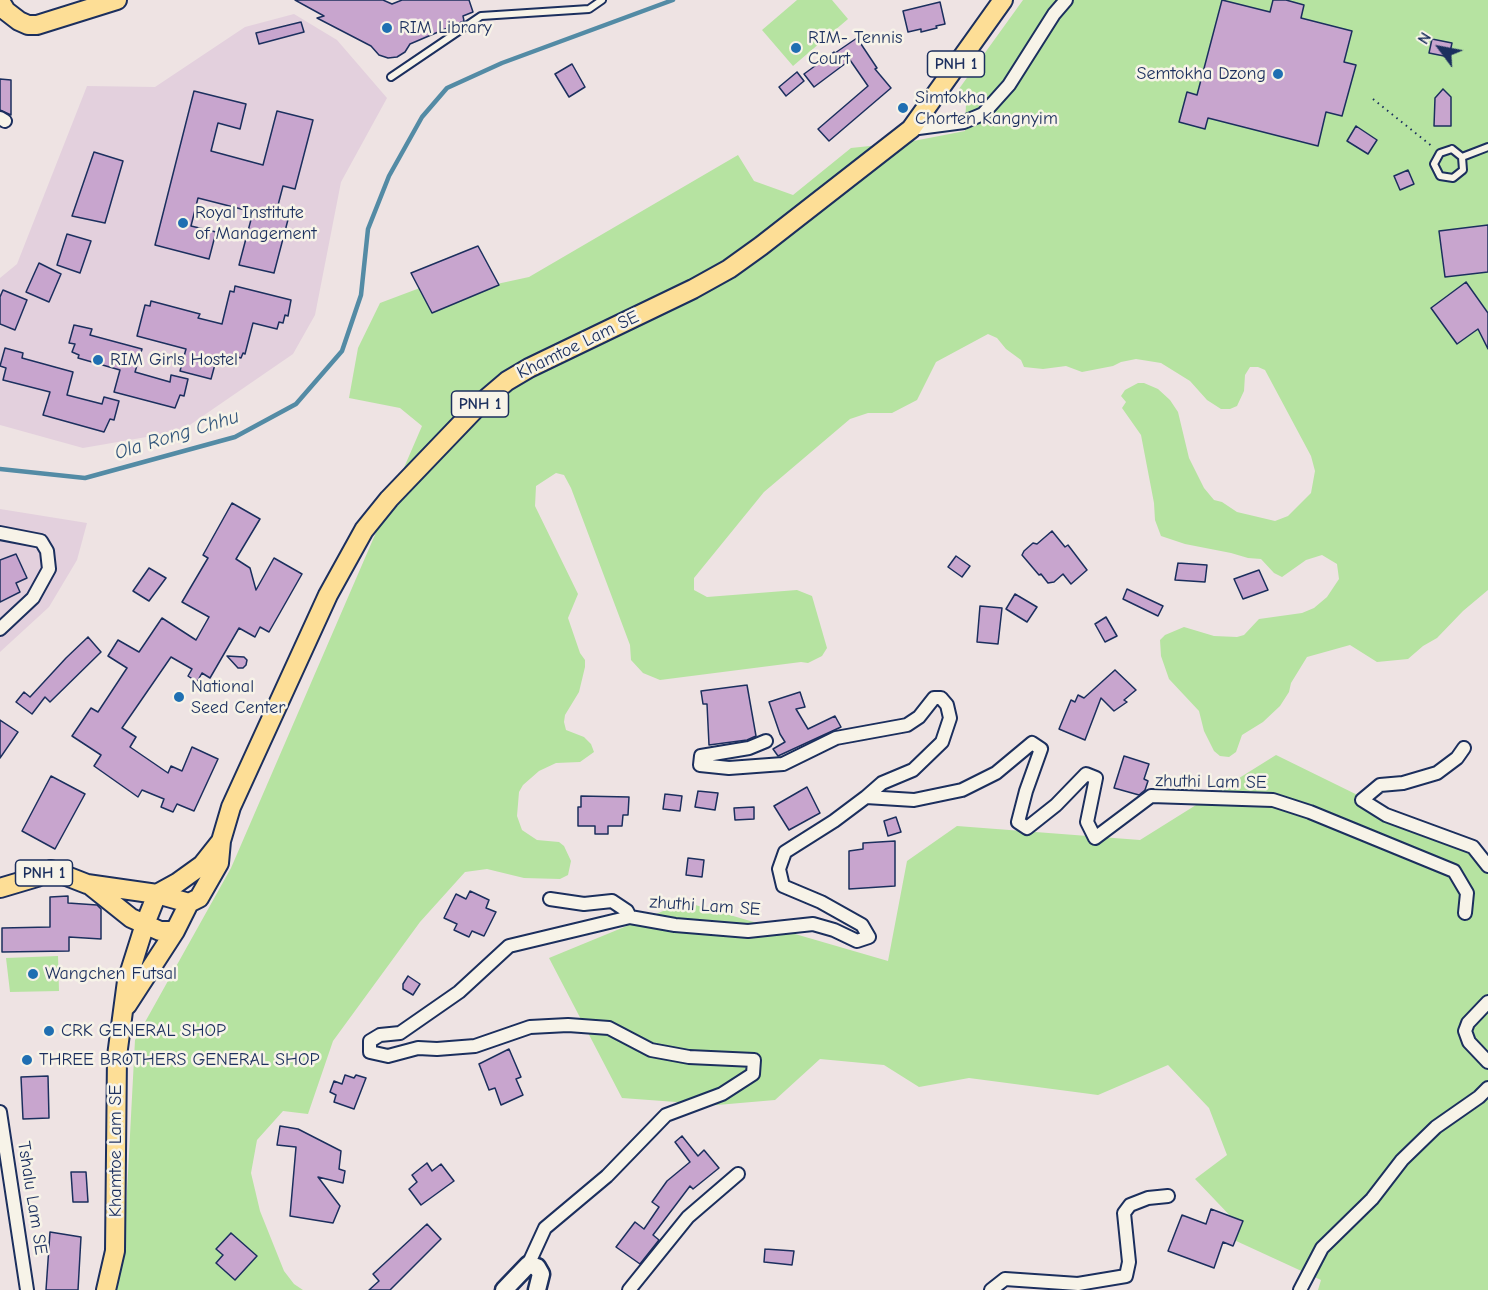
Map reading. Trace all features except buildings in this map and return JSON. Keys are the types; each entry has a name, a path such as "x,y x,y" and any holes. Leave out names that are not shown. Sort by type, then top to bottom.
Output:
{"main road":[{"path":"0,1 6,12 28,25 50,22 117,0"},
{"name":"Khamtoe Lam SE","path":"189,903 199,898 219,863 221,841 231,807 328,595 364,530 389,499 480,404 507,381 729,269 910,129 1003,0"},
{"name":"Khamtoe Lam SE","path":"106,1290 115,1251 117,1056 127,981 157,894 202,865 221,841"},
{"name":"PNH 1","path":"0,888 51,870 87,884 157,894"},
{"name":"PNH 1","path":"87,884 131,918 160,931 175,931 189,903"},
{"path":"157,894 189,903"},
{"name":"Khamtoe Lam SE","path":"123,1011 175,931"}],"street":[{"path":"910,129 964,122 983,114 1009,85 1054,14 1066,0"},
{"path":"0,533 41,541 47,551 49,569 33,598 0,629"},
{"path":"766,741 749,748 701,756 700,765 729,768 783,764 836,738 907,725 919,717 934,698 941,698 948,705 950,718 942,742 913,770 882,783 866,797"},
{"name":"zhuthi Lam SE","path":"528,1265 545,1228 608,1176 666,1115 722,1094 753,1074 754,1060 689,1057 651,1050 609,1029 568,1025 530,1027 475,1046 418,1048 388,1056 370,1052 370,1041 380,1035 400,1033 459,992 508,946 630,917 675,925 748,931 813,924 834,930 857,941 869,937 862,925 821,902 783,886 779,870 785,852 834,821 866,797 914,800 962,790 996,773 1032,743 1041,749 1018,822 1027,828 1056,805 1086,774 1096,778 1087,822 1095,838 1151,796 1273,800 1310,812 1454,871 1467,893 1465,913"},
{"path":"1464,748 1457,758 1437,773 1403,783 1380,785 1362,800 1386,815 1473,846 1488,866"},
{"path":"550,899 585,904 612,901 627,911 630,917"},
{"path":"1488,1002 1468,1023 1465,1031 1468,1042 1488,1062"},
{"path":"1300,1290 1322,1248 1372,1199 1402,1160 1436,1127 1479,1098 1488,1088"},
{"name":"Tshalu Lam SE","path":"0,1112 4,1129 3,1168 27,1290"},
{"path":"629,1290 688,1217 738,1174"},
{"path":"991,1290 1005,1279 1078,1284 1126,1276 1129,1262 1124,1214 1130,1204 1148,1198 1168,1196"},
{"path":"504,1290 528,1265 537,1267 541,1274 537,1290"}],"lane":[{"path":"391,77 481,16 589,9 602,0"},
{"path":"1462,157 1488,147"},
{"path":"1452,149 1462,157 1463,170 1453,178 1440,176 1434,164 1440,153 1452,149"}],"path":[{"path":"1373,99 1440,153"}],"shaded area":[{"name":"Royal Institute of Management","path":"294,14 337,40 387,98 341,182 315,315 293,354 181,431 83,448 0,425 0,278 17,264 87,86 155,87 245,27"},
{"path":"0,509 87,523 77,560 49,607 0,652"}],"green space":[{"name":"RIM- Tennis Court","path":"797,0 832,0 848,19 793,66 762,30"},
{"path":"1023,0 1488,0 1488,590 1463,611 1437,638 1408,659 1377,662 1350,645 1307,657 1280,706 1263,722 1242,735 1236,752 1229,757 1220,756 1214,751 1204,731 1199,711 1169,679 1161,656 1160,640 1165,635 1184,627 1214,636 1237,637 1244,635 1259,619 1302,613 1314,608 1327,597 1339,579 1337,564 1322,555 1306,560 1282,577 1274,573 1261,559 1185,544 1161,536 1155,520 1141,435 1122,408 1126,402 1121,396 1125,390 1138,383 1158,389 1170,400 1178,412 1189,458 1204,488 1214,500 1222,502 1237,512 1275,521 1288,516 1311,493 1315,471 1311,456 1265,370 1258,367 1250,367 1245,375 1244,391 1237,406 1221,409 1207,400 1190,381 1161,363 1136,359 1082,372 1066,366 1043,369 1024,367 1021,360 1006,349 997,338 988,334 936,362 917,400 892,413 868,413 850,419 764,492 694,578 694,590 707,597 797,590 812,596 827,648 822,656 808,663 660,680 643,673 631,660 630,645 571,488 564,475 556,473 536,486 535,506 578,594 568,618 580,653 585,660 579,692 565,715 564,722 566,730 584,737 591,744 594,752 580,762 556,763 539,771 523,785 519,792 517,816 522,830 537,840 559,842 564,846 571,861 568,875 560,879 524,878 487,869 465,872 420,922 333,1041 308,1114 283,1111 257,1140 251,1173 260,1211 284,1271 294,1284 303,1290 111,1290 125,1230 135,1040 231,868 422,426 400,408 349,398 358,348 380,303 457,274 483,287 529,277 738,155 754,181 793,195 851,148 908,142 965,131 966,103 956,93"},
{"path":"1276,755 1488,859 1488,1290 1318,1290 1321,1280 1221,1234 1237,1223 1195,1179 1227,1155 1209,1108 1168,1065 1098,1095 969,1078 919,1087 884,1065 820,1059 775,1100 717,1105 622,1098 549,958 685,902 888,961 907,861 957,826 1140,840"},
{"name":"Wangchen Futsal","path":"58,956 59,991 10,992 6,958"}],"waterway":[{"name":"Ola Rong Chhu","path":"0,469 85,478 235,437 296,404 342,351 361,295 368,229 389,176 422,117 447,88 502,63 673,0"}],"place":[{"name":"RIM Library","path":"387,28"},
{"name":"RIM- Tennis Court","path":"796,48"},
{"name":"Semtokha Dzong","path":"1278,74"},
{"name":"Simtokha Chorten Kangnyim","path":"903,108"},
{"name":"Royal Institute of Management","path":"183,223"},
{"name":"RIM Girls Hostel","path":"98,360"},
{"name":"National Seed Center","path":"179,697"},
{"name":"Wangchen Futsal","path":"33,974"},
{"name":"CRK GENERAL SHOP","path":"49,1031"},
{"name":"THREE BROTHERS GENERAL SHOP","path":"27,1060"}]}
